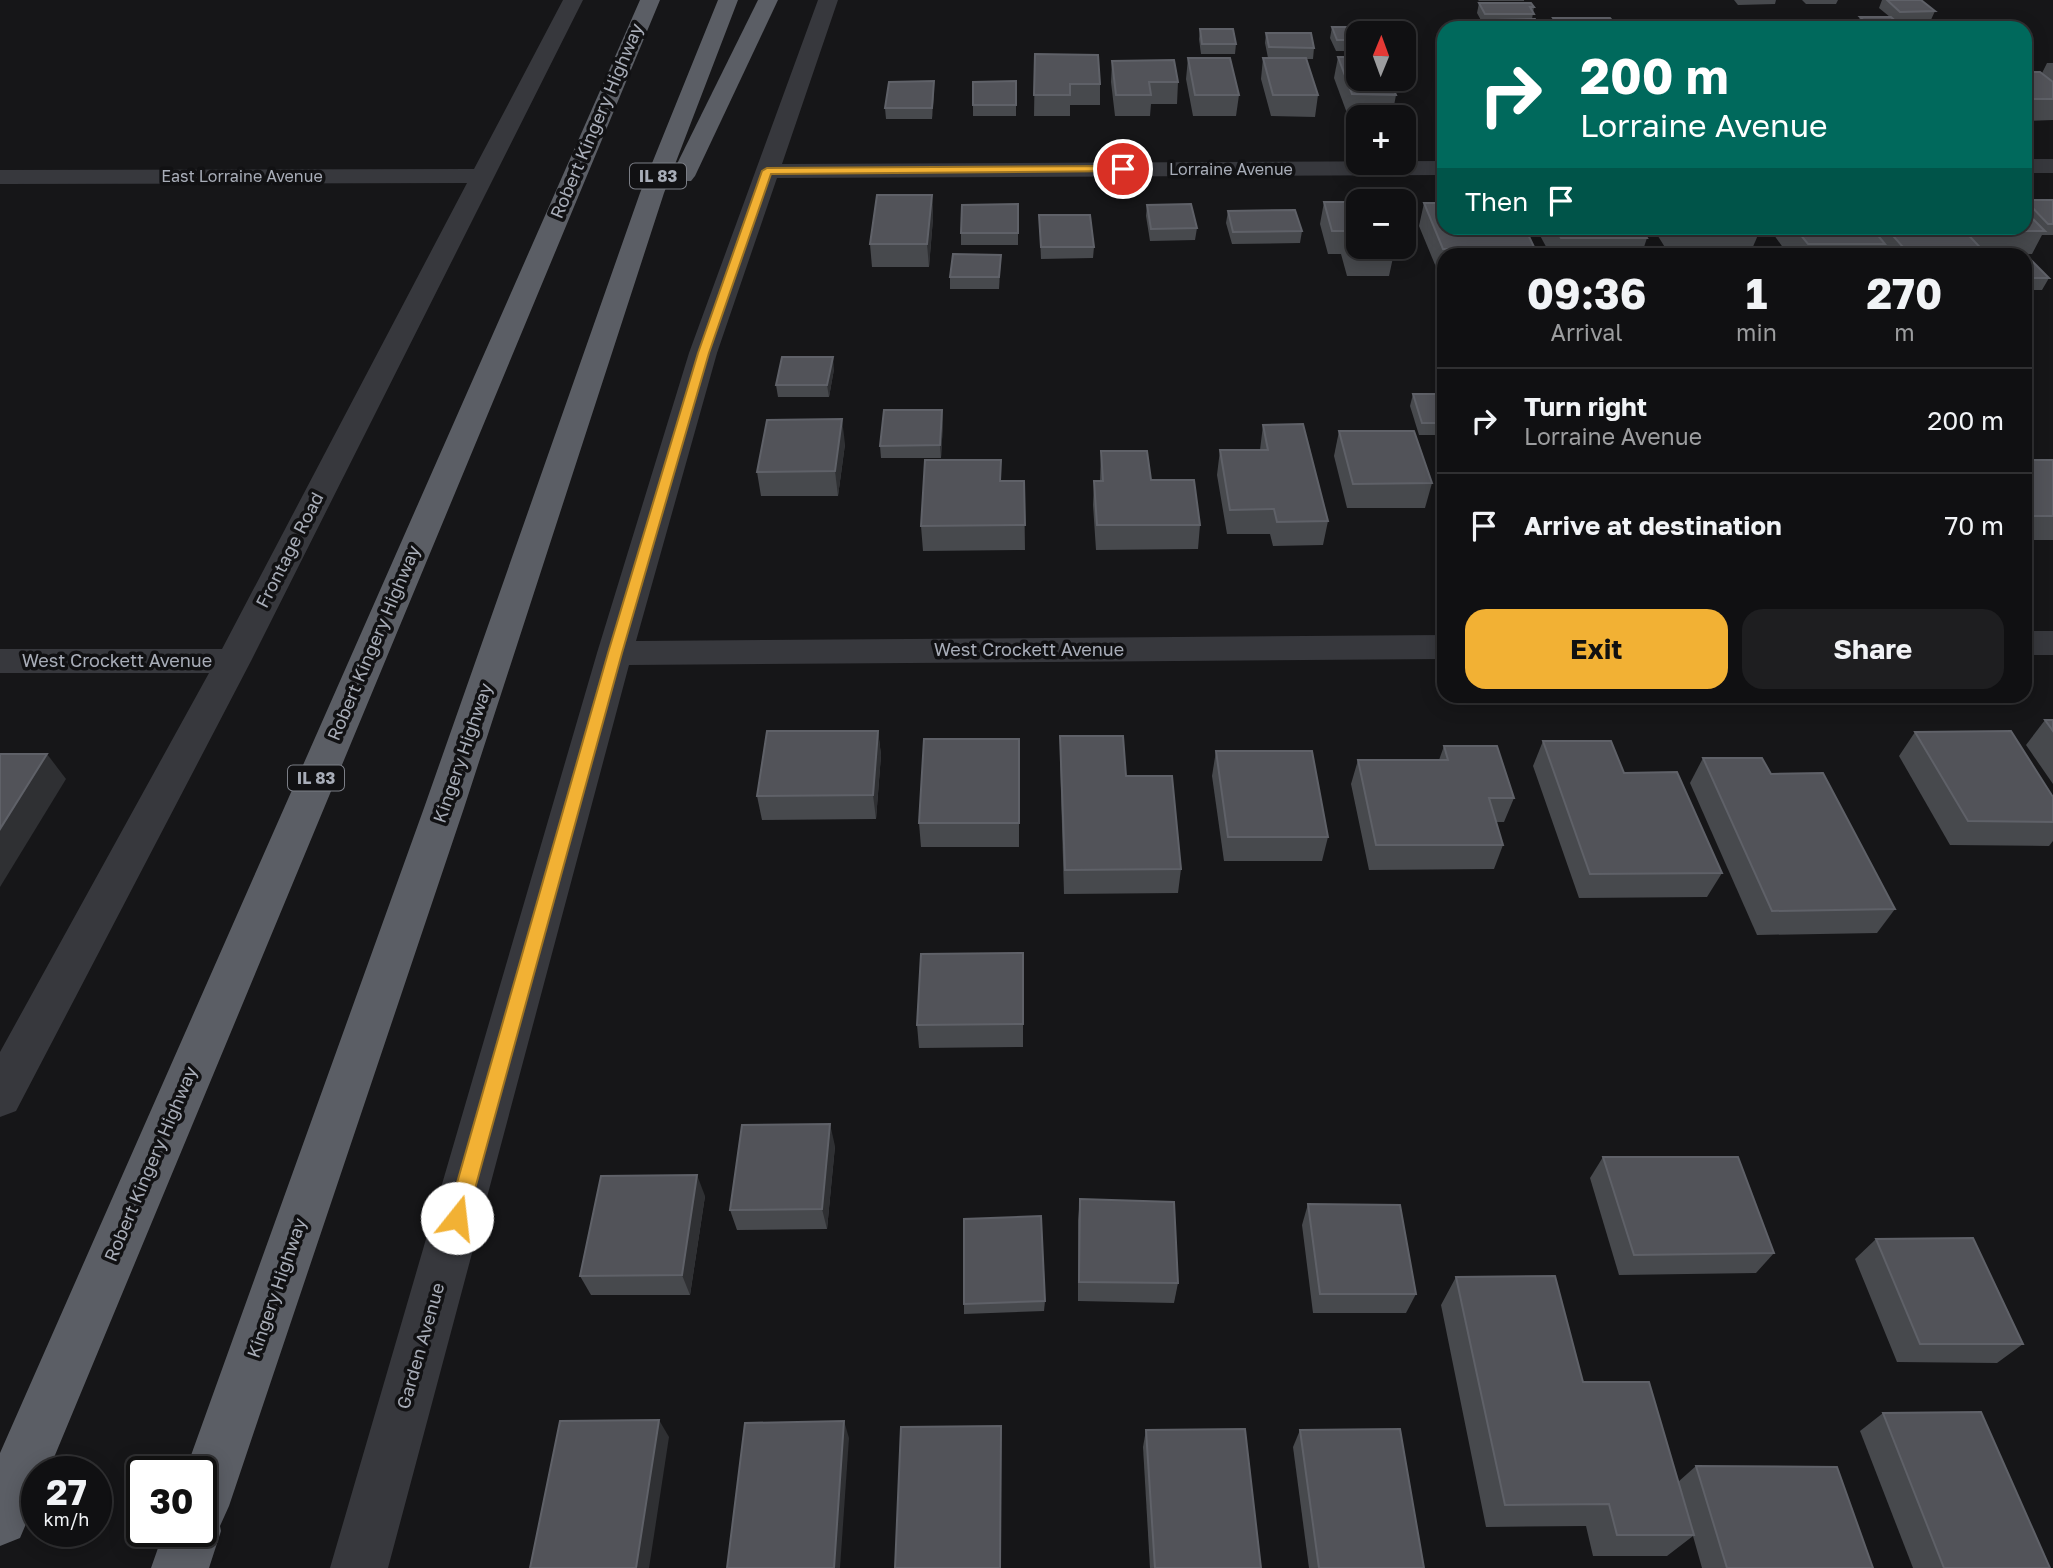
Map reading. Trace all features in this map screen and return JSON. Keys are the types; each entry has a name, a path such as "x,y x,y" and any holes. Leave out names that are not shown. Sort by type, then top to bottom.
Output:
{"highway":[{"name":"Robert Kingery Highway","path":"0,1518 648,0"},
{"name":"Kingery Highway","path":"217,1460 444,808 652,193 727,0"},
{"path":"597,355 768,0"},
{"path":"180,1568 187,1547"}],"street":[{"name":"Frontage Road","path":"0,1096 233,660 573,0"},
{"name":"Garden Avenue","path":"359,1568 615,653 703,353 828,0"},
{"path":"2032,166 2053,166"},
{"name":"Lorraine Avenue","path":"767,171 1437,168"},
{"name":"East Lorraine Avenue","path":"0,177 484,176"},
{"path":"2032,643 2053,643"},
{"name":"West Crockett Avenue","path":"615,653 1437,647"},
{"name":"West Crockett Avenue","path":"0,661 233,660"}],"building":[{"path":"1887,0 1921,0 1935,11 1900,12"},
{"path":"1479,3 1531,3 1534,14 1485,14"},
{"path":"1860,17 1891,17 1895,21 1864,21"},
{"path":"1553,18 1610,18 1612,21 1555,21"},
{"path":"1535,19 1536,21 1497,21"},
{"path":"1332,27 1346,27 1346,40 1337,40"},
{"path":"1200,29 1233,29 1236,44 1202,44"},
{"path":"1266,33 1311,33 1314,48 1269,47"},
{"path":"1035,54 1098,55 1100,84 1070,84 1070,95 1034,95"},
{"path":"1338,57 1346,57 1346,78"},
{"path":"1188,58 1230,58 1239,95 1195,95"},
{"path":"1263,58 1306,58 1318,95 1273,95"},
{"path":"1174,60 1178,82 1149,82 1151,95 1116,95 1112,61"},
{"path":"2032,72 2040,72 2053,82 2053,99 2032,99"},
{"path":"934,81 932,108 885,108 889,82"},
{"path":"1016,81 1016,105 973,105 973,82"},
{"path":"1351,91 1394,91 1396,95 1352,94"},
{"path":"877,195 932,195 927,244 870,244"},
{"path":"2032,200 2053,200 2053,224 2048,224 2032,207"},
{"path":"1324,202 1346,202 1346,234 1345,231 1332,231"},
{"path":"1424,203 1437,203 1437,234"},
{"path":"1018,204 1018,233 961,233 962,205"},
{"path":"1191,204 1197,228 1151,229 1147,205"},
{"path":"1295,210 1302,231 1233,232 1228,211"},
{"path":"1039,215 1090,215 1094,247 1041,247"},
{"path":"2032,218 2045,231 2032,231"},
{"path":"1437,235 1528,235 1535,248 1443,248"},
{"path":"1559,235 1645,235 1647,238 1561,238"},
{"path":"1801,235 1878,235 1885,244 1808,244"},
{"path":"1892,235 1968,235 1981,248 1904,248"},
{"path":"953,254 1001,255 999,277 950,277"},
{"path":"2032,261 2049,278 2032,278"},
{"path":"782,357 833,357 827,385 776,385"},
{"path":"1413,394 1437,394 1437,423 1422,423"},
{"path":"884,410 942,410 940,445 880,446"},
{"path":"842,419 835,471 757,472 767,420"},
{"path":"1303,424 1328,521 1277,522 1274,509 1230,510 1220,450 1268,450 1263,425"},
{"path":"1339,431 1414,431 1432,483 1353,484"},
{"path":"1101,451 1147,451 1151,480 1194,480 1200,525 1097,525 1094,481 1103,481"},
{"path":"925,460 1001,460 1000,481 1024,481 1025,525 921,526"},
{"path":"2032,460 2053,460 2053,516 2032,516"},
{"path":"2045,720 2053,720 2053,731"},
{"path":"767,731 878,731 873,795 757,796"},
{"path":"2011,731 2053,797 2053,822 1968,821 1915,732"},
{"path":"1060,736 1123,736 1126,776 1172,776 1181,869 1065,870"},
{"path":"924,739 1019,739 1019,823 919,823"},
{"path":"1543,741 1611,741 1624,773 1677,772 1722,873 1590,874"},
{"path":"1444,746 1497,746 1514,798 1489,798 1503,845 1376,845 1358,760 1448,760"},
{"path":"1216,751 1312,751 1328,837 1228,837"},
{"path":"0,754 47,754 0,829"},
{"path":"1703,758 1762,758 1771,774 1823,773 1895,909 1772,911"},
{"path":"1023,953 1023,1024 917,1025 921,954"},
{"path":"830,1124 822,1209 730,1210 742,1125"},
{"path":"1603,1157 1738,1157 1774,1253 1634,1255"},
{"path":"697,1175 682,1275 580,1276 601,1176"},
{"path":"1080,1199 1174,1202 1178,1283 1079,1282"},
{"path":"1308,1204 1400,1205 1416,1294 1320,1294"},
{"path":"1041,1216 1045,1301 964,1304 964,1219"},
{"path":"1973,1238 2023,1344 1920,1344 1876,1239"},
{"path":"1555,1276 1583,1382 1649,1382 1694,1535 1617,1535 1609,1504 1505,1505 1456,1277"},
{"path":"1981,1412 2050,1568 1944,1568 1883,1413"},
{"path":"659,1420 636,1568 530,1568 560,1421"},
{"path":"844,1421 834,1568 727,1568 745,1423"},
{"path":"1001,1426 1000,1568 895,1568 901,1427"},
{"path":"1245,1429 1261,1568 1155,1568 1146,1430"},
{"path":"1400,1429 1424,1568 1319,1568 1300,1430"},
{"path":"1696,1466 1837,1467 1873,1568 1727,1568"}],"route":[{"path":"457,1218 615,653 703,353 767,171 1123,169"}]}
